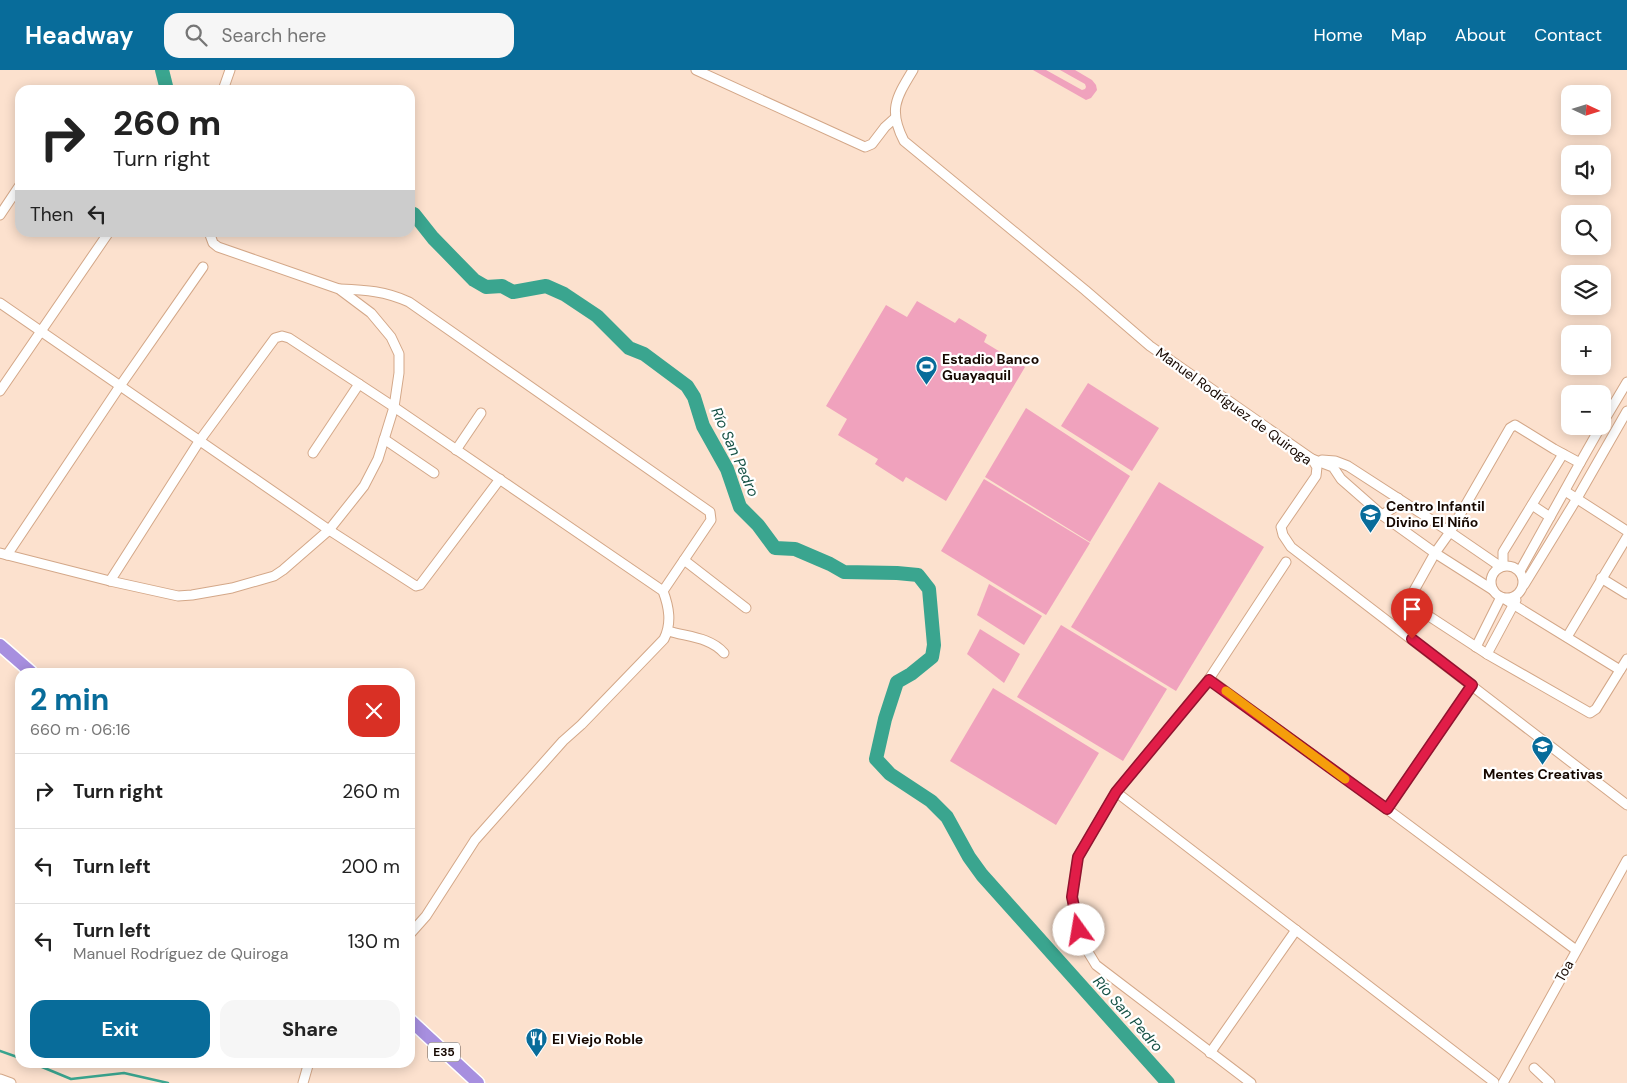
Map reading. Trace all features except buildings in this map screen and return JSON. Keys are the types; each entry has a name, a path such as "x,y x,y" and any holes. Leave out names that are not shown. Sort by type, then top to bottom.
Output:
{"highway":[{"path":"0,645 26,668"},
{"name":"E35","path":"415,1025 478,1083"}],"street":[{"path":"225,85 230,70"},
{"path":"696,70 865,147 872,144 885,127 895,118 900,92 913,70"},
{"name":"Manuel Rodríguez de Quiroga","path":"895,118 904,141 1150,346 1312,459 1317,467 1316,476 1281,527 1291,547 1627,805"},
{"path":"0,214 15,192"},
{"path":"0,392 106,237"},
{"path":"211,237 213,243 218,247 339,289 372,290 392,294 409,302 710,512 711,520 663,591"},
{"path":"203,267 3,554 178,596 232,588 274,576 283,570 329,530 364,486 378,459 394,407 399,373 399,354 391,337 371,313 339,289"},
{"path":"0,302 329,530 416,586 420,585 500,479"},
{"path":"110,581 200,440 275,338 282,336 289,338 394,407 663,591 668,604 669,623 664,639 581,725 556,748 475,840 426,916 415,928"},
{"path":"1611,410 1627,382"},
{"path":"313,453 359,384"},
{"path":"1487,654 1518,595 1627,411"},
{"path":"456,450 481,413"},
{"path":"1580,463 1523,428 1514,425 1510,428 1450,532 1435,553 1411,596 1411,602 1412,605 1487,654 1590,713 1596,709 1627,659"},
{"path":"1520,571 1596,435"},
{"path":"384,438 434,473"},
{"path":"1589,448 1602,455"},
{"path":"1502,566 1503,552 1563,454"},
{"path":"1312,459 1335,461 1348,466 1502,566"},
{"path":"1312,459 1333,467 1341,479 1382,515 1435,553 1493,590 1502,598 1620,670"},
{"path":"1565,491 1576,500 1627,531"},
{"path":"1382,515 1393,508 1398,498"},
{"path":"1532,505 1550,517"},
{"path":"1567,637 1627,537"},
{"path":"684,560 746,608"},
{"path":"1251,1083 1096,965 1082,942 1075,918 1072,897 1078,857 1116,792 1209,680 1286,562"},
{"path":"1493,590 1492,577 1497,569 1502,566 1512,566 1520,571 1524,585"},
{"path":"1601,578 1627,594"},
{"path":"1502,598 1518,595"},
{"path":"1476,647 1502,598"},
{"path":"668,631 706,640 717,646 724,653"},
{"path":"1209,680 1387,809 1576,950"},
{"path":"1387,809 1472,685"},
{"path":"1116,792 1499,1082"},
{"name":"Toa","path":"1499,1082 1627,860"},
{"path":"1210,1053 1296,930"},
{"path":"303,1083 307,1068"},
{"path":"1534,1068 1550,1083"},
{"path":"0,1079 11,1083"}],"shaded area":[{"path":"1033,70 1046,70 1082,90 1085,89 1085,84 1060,70 1075,70 1092,80 1097,90 1091,98 1086,100"},
{"name":"Estadio Banco Guayaquil","path":"917,301 955,323 959,318 987,335 984,342 1025,367 946,501 906,477 903,482 875,464 878,459 838,435 847,419 826,406 886,305 907,317"},
{"path":"1088,383 1159,428 1132,471 1061,426"},
{"path":"1026,408 1130,476 1090,542 985,477"},
{"path":"984,479 1090,543 1046,615 941,551"},
{"path":"1159,482 1264,547 1176,691 1071,627"},
{"path":"989,584 1042,616 1024,645 977,615"},
{"path":"1061,625 1167,689 1123,761 1017,697"},
{"path":"980,629 1020,654 1004,683 967,654"},
{"path":"993,688 1099,753 1056,825 950,761"}],"waterway":[{"name":"Río San Pedro","path":"162,70 166,85"},
{"name":"Río San Pedro","path":"415,215 433,238 474,280 486,287 502,286 513,292 546,286 564,294 597,316 629,348 644,354 687,386 694,397 703,426 727,469 740,507 758,525 775,548 795,549 844,572 918,575 929,589 934,645 932,657 911,674 897,682 885,719 876,759 890,774 931,801 947,817 969,857 982,875 1168,1083"},
{"path":"0,1051 15,1056"},
{"path":"44,1068 71,1079 124,1073 168,1083"}],"slow traffic":[{"path":"1226,691 1345,779"}],"place":[{"name":"Estadio Banco Guayaquil","path":"926,386"},
{"name":"Centro Infantil Divino El Niño","path":"1370,533"},
{"name":"Mentes Creativas","path":"1543,765"},
{"name":"El Viejo Roble","path":"536,1058"}],"route":[{"path":"1079,930 1072,897 1078,857 1086,841 1116,792 1209,680 1387,809 1472,685 1412,639"}]}
